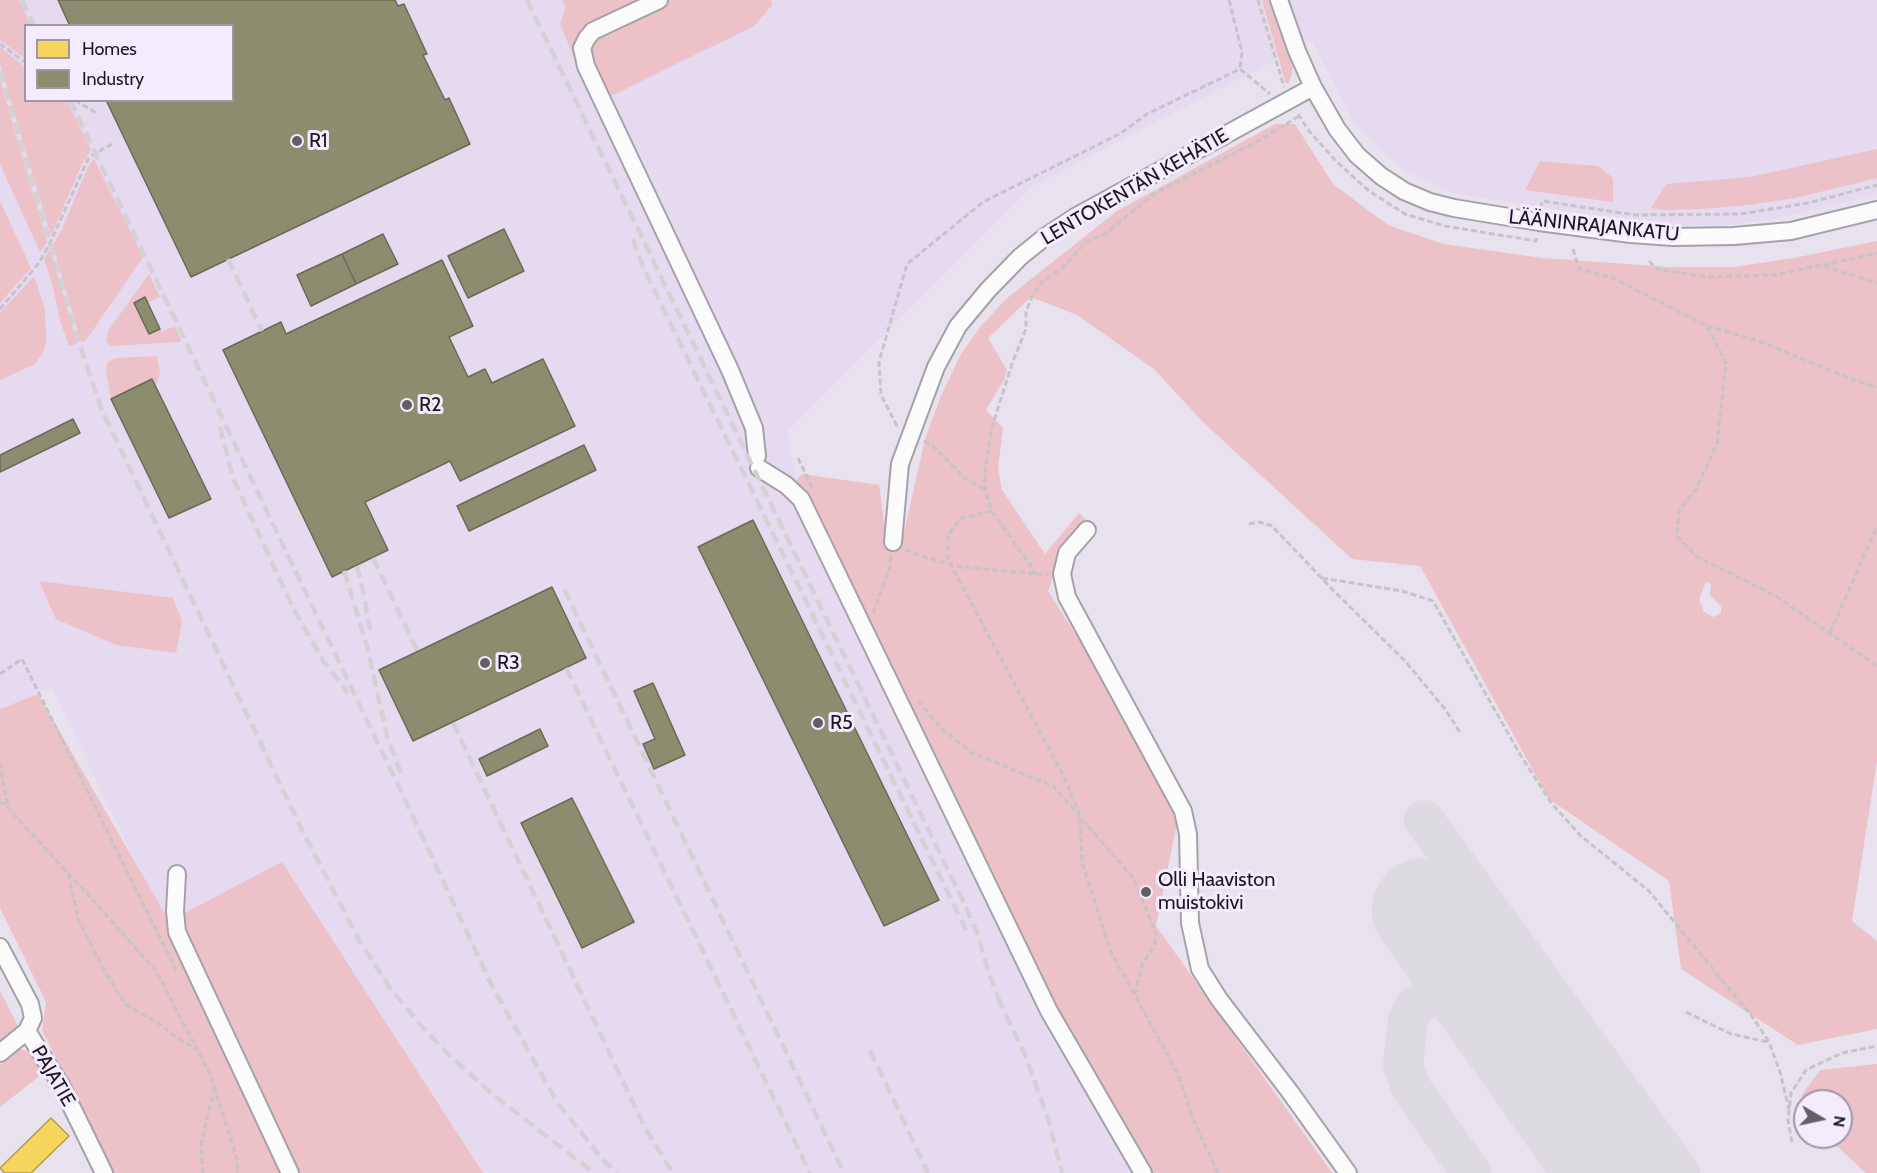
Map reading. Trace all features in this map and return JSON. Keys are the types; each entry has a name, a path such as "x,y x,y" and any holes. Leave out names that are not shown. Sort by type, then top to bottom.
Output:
{"street":[{"path":"659,0 593,31 586,38 582,48 586,66 730,370 754,428 758,462 801,499 1049,1011 1143,1173"},
{"name":"LÄÄNINRAJANKATU","path":"1279,0 1313,87 1338,129 1357,155 1381,176 1430,202 1539,222 1660,237 1734,236 1791,231 1877,210"},
{"name":"LENTOKENTÄN KEHÄTIE","path":"892,542 900,464 936,367 958,326 988,290 1020,257 1075,217 1313,87"},
{"path":"1087,530 1067,553 1062,574 1067,597 1183,811 1188,834 1190,923 1200,969 1219,999 1348,1173"},
{"path":"177,874 175,911 177,932 290,1173"},
{"name":"PAJATIE","path":"0,947 33,1012 33,1022 27,1031 61,1085 104,1173"},
{"path":"0,1053 27,1031"}],"path":[{"path":"1229,0 1242,52 1240,69"},
{"path":"1258,0 1286,102"},
{"path":"0,44 24,62"},
{"path":"1240,69 1286,102 1336,161 1369,191 1405,214 1445,226 1536,241 1542,201 1635,215 1740,214 1808,203 1877,186"},
{"path":"986,490 965,478 934,447 909,440 881,395 879,362 907,264 983,202 1121,133 1147,114 1240,69"},
{"path":"78,102 98,114"},
{"path":"1038,576 992,511 986,490 985,470 991,430 1013,361 1026,329 1026,312 1033,294 1042,282 1061,269 1086,242 1105,234 1154,194 1262,139 1299,116"},
{"path":"0,309 39,263 51,243 89,157 112,144"},
{"path":"1573,249 1579,269 1613,278 1707,326 1759,341 1859,382 1877,387"},
{"path":"1649,261 1657,269 1707,277 1775,275 1877,253"},
{"path":"1821,265 1877,283"},
{"path":"1707,326 1726,363 1717,444 1696,489 1679,511 1677,536 1697,557 1776,596 1877,666"},
{"path":"992,511 962,518 948,535 948,559 1065,779 1080,816 1082,862 1110,952 1177,1072 1193,1119 1218,1173"},
{"path":"1249,524 1259,522 1272,526 1405,661 1445,709 1461,734"},
{"path":"1830,633 1877,526"},
{"path":"873,612 890,567 892,542 904,549 953,566 1038,576 1062,574"},
{"path":"1322,578 1402,591 1433,602 1521,756 1552,804 1581,836 1649,891 1754,1019 1769,1042 1790,1109"},
{"path":"0,674 22,659 180,979"},
{"path":"914,698 941,728 972,753 1053,786 1134,879 1157,936 1154,946 1142,965 1135,994 1137,999"},
{"path":"0,763 8,808"},
{"path":"0,801 68,872 156,971 210,1074 238,1162 237,1173"},
{"path":"68,872 78,919 100,963 125,1004 197,1050"},
{"path":"1686,1012 1731,1034 1769,1042"},
{"path":"1792,1142 1788,1121 1791,1093 1806,1070 1842,1053 1877,1046"},
{"path":"203,1173 201,1145 214,1089"}],"shaded area":[{"path":"0,0 1877,0 1877,195 1774,219 1726,225 1672,226 1454,193 1403,170 1355,124 1312,41 1034,185 787,432 796,481 1057,1015 1148,1173 285,1173 52,688 0,709"},
{"path":"0,0 19,0 31,24 24,24 24,58 0,40"},
{"path":"562,0 771,0 772,5 754,26 609,97 580,71 560,24 566,7"},
{"path":"1262,0 1269,0 1293,63 1288,85 1285,81"},
{"path":"0,47 24,66 24,102 67,102 91,150 82,164 51,236 0,64"},
{"path":"0,80 47,242 40,252 0,164"},
{"path":"1275,124 1295,124 1333,184 1388,225 1443,244 1542,258 1668,267 1734,267 1794,258 1877,241 1877,761 1852,921 1877,941 1877,1029 1798,1045 1681,969 1669,881 1549,799 1420,566 1352,559 1204,423 1154,369 1077,315 1031,297 988,338 1007,370 1004,380 986,410 1003,428 998,468 1002,490 1045,554 1079,513 1088,522 1060,558 1048,591 1136,729 1177,823 1156,926 1332,1173 1149,1173 1057,1015 796,481 802,474 879,485 887,543 900,550 925,439 941,396 961,354 981,326 1006,299 1117,211","holes":["1706,582 1711,584 1710,595 1721,606 1721,613 1713,617 1704,612 1699,600"]},
{"path":"1877,149 1877,178 1795,198 1748,205 1703,209 1651,208 1666,184 1750,177"},
{"path":"94,159 143,257 85,341 81,342 53,245 88,167"},
{"path":"1540,161 1598,166 1613,178 1613,202 1525,190"},
{"path":"0,201 31,268 0,303"},
{"path":"50,249 77,344 69,346 44,259"},
{"path":"149,274 160,297 148,302 145,298 135,303 149,334 160,329 162,332 175,326 180,342 110,346 106,341 108,331"},
{"path":"34,276 45,309 44,351 35,364 0,380 0,313"},
{"path":"157,356 160,373 156,387 151,380 111,399 106,370 108,362 116,358"},
{"path":"39,581 173,598 182,621 176,653 116,645 56,619"},
{"path":"38,694 169,921 282,862 483,1173 96,1173 90,1120 42,1031 46,1002 0,908 0,709"},
{"path":"0,991 19,1028 0,1044"},
{"path":"20,1049 34,1053 47,1070 0,1107 0,1065"},
{"path":"1877,1064 1877,1173 1866,1173 1840,1149 1853,1149 1853,1089 1806,1089 1820,1070"}],"building: Homes":[{"path":"51,1118 69,1136 31,1173 5,1173 0,1168"}],"building: Industry":[{"name":"R1","path":"58,0 395,0 398,6 404,4 427,54 423,55 445,100 449,98 470,144 191,277 107,102 234,102 234,24 69,24"},
{"path":"504,229 524,271 468,298 448,256"},
{"path":"383,234 398,264 356,284 342,254"},
{"path":"342,254 356,284 311,306 297,275"},
{"name":"R2","path":"442,260 473,326 449,337 468,377 485,369 492,383 543,359 575,426 460,481 450,461 365,502 388,550 332,577 223,350 281,322 286,334"},
{"path":"145,297 160,329 149,334 134,303"},
{"path":"152,379 211,499 169,518 111,399"},
{"path":"73,419 80,433 0,472 0,455"},
{"path":"584,445 596,470 469,531 457,506"},
{"name":"R5","path":"753,520 939,900 884,926 698,547"},
{"name":"R3","path":"552,587 586,658 413,741 379,670"},
{"path":"653,683 685,755 654,769 643,744 655,739 634,691"},
{"path":"540,729 548,746 487,776 479,759"},
{"path":"572,798 634,922 582,948 521,823"}],"taxiway":[{"path":"1424,820 1680,1173"},
{"path":"1465,969 1414,1007 1408,1020 1403,1064 1411,1088 1471,1173"}],"runway":[{"path":"1424,910 1610,1173"}],"railway":[{"path":"22,0 33,24"},
{"path":"527,0 964,903 978,935 1001,1006"},
{"path":"0,71 79,343 101,408 303,832 359,940 390,988 446,1052 491,1093 594,1173"},
{"path":"71,102 492,986 557,1102 603,1160 617,1173"},
{"path":"633,239 643,267 969,936"},
{"path":"228,259 262,331"},
{"path":"220,427 233,478 293,608 324,662 348,693"},
{"path":"373,558 418,652"},
{"path":"357,566 370,630"},
{"path":"344,571 367,646 387,736 403,779"},
{"path":"564,589 844,1173"},
{"path":"566,668 810,1173"},
{"path":"453,723 645,1128 673,1173"},
{"path":"998,998 1025,1055 1048,1118 1062,1173"},
{"path":"870,1050 928,1173"}],"place":[{"name":"R1","path":"297,141"},
{"name":"R2","path":"407,405"},
{"name":"R3","path":"485,663"},
{"name":"R5","path":"818,723"},
{"name":"Olli Haaviston muistokivi","path":"1146,892"}]}
